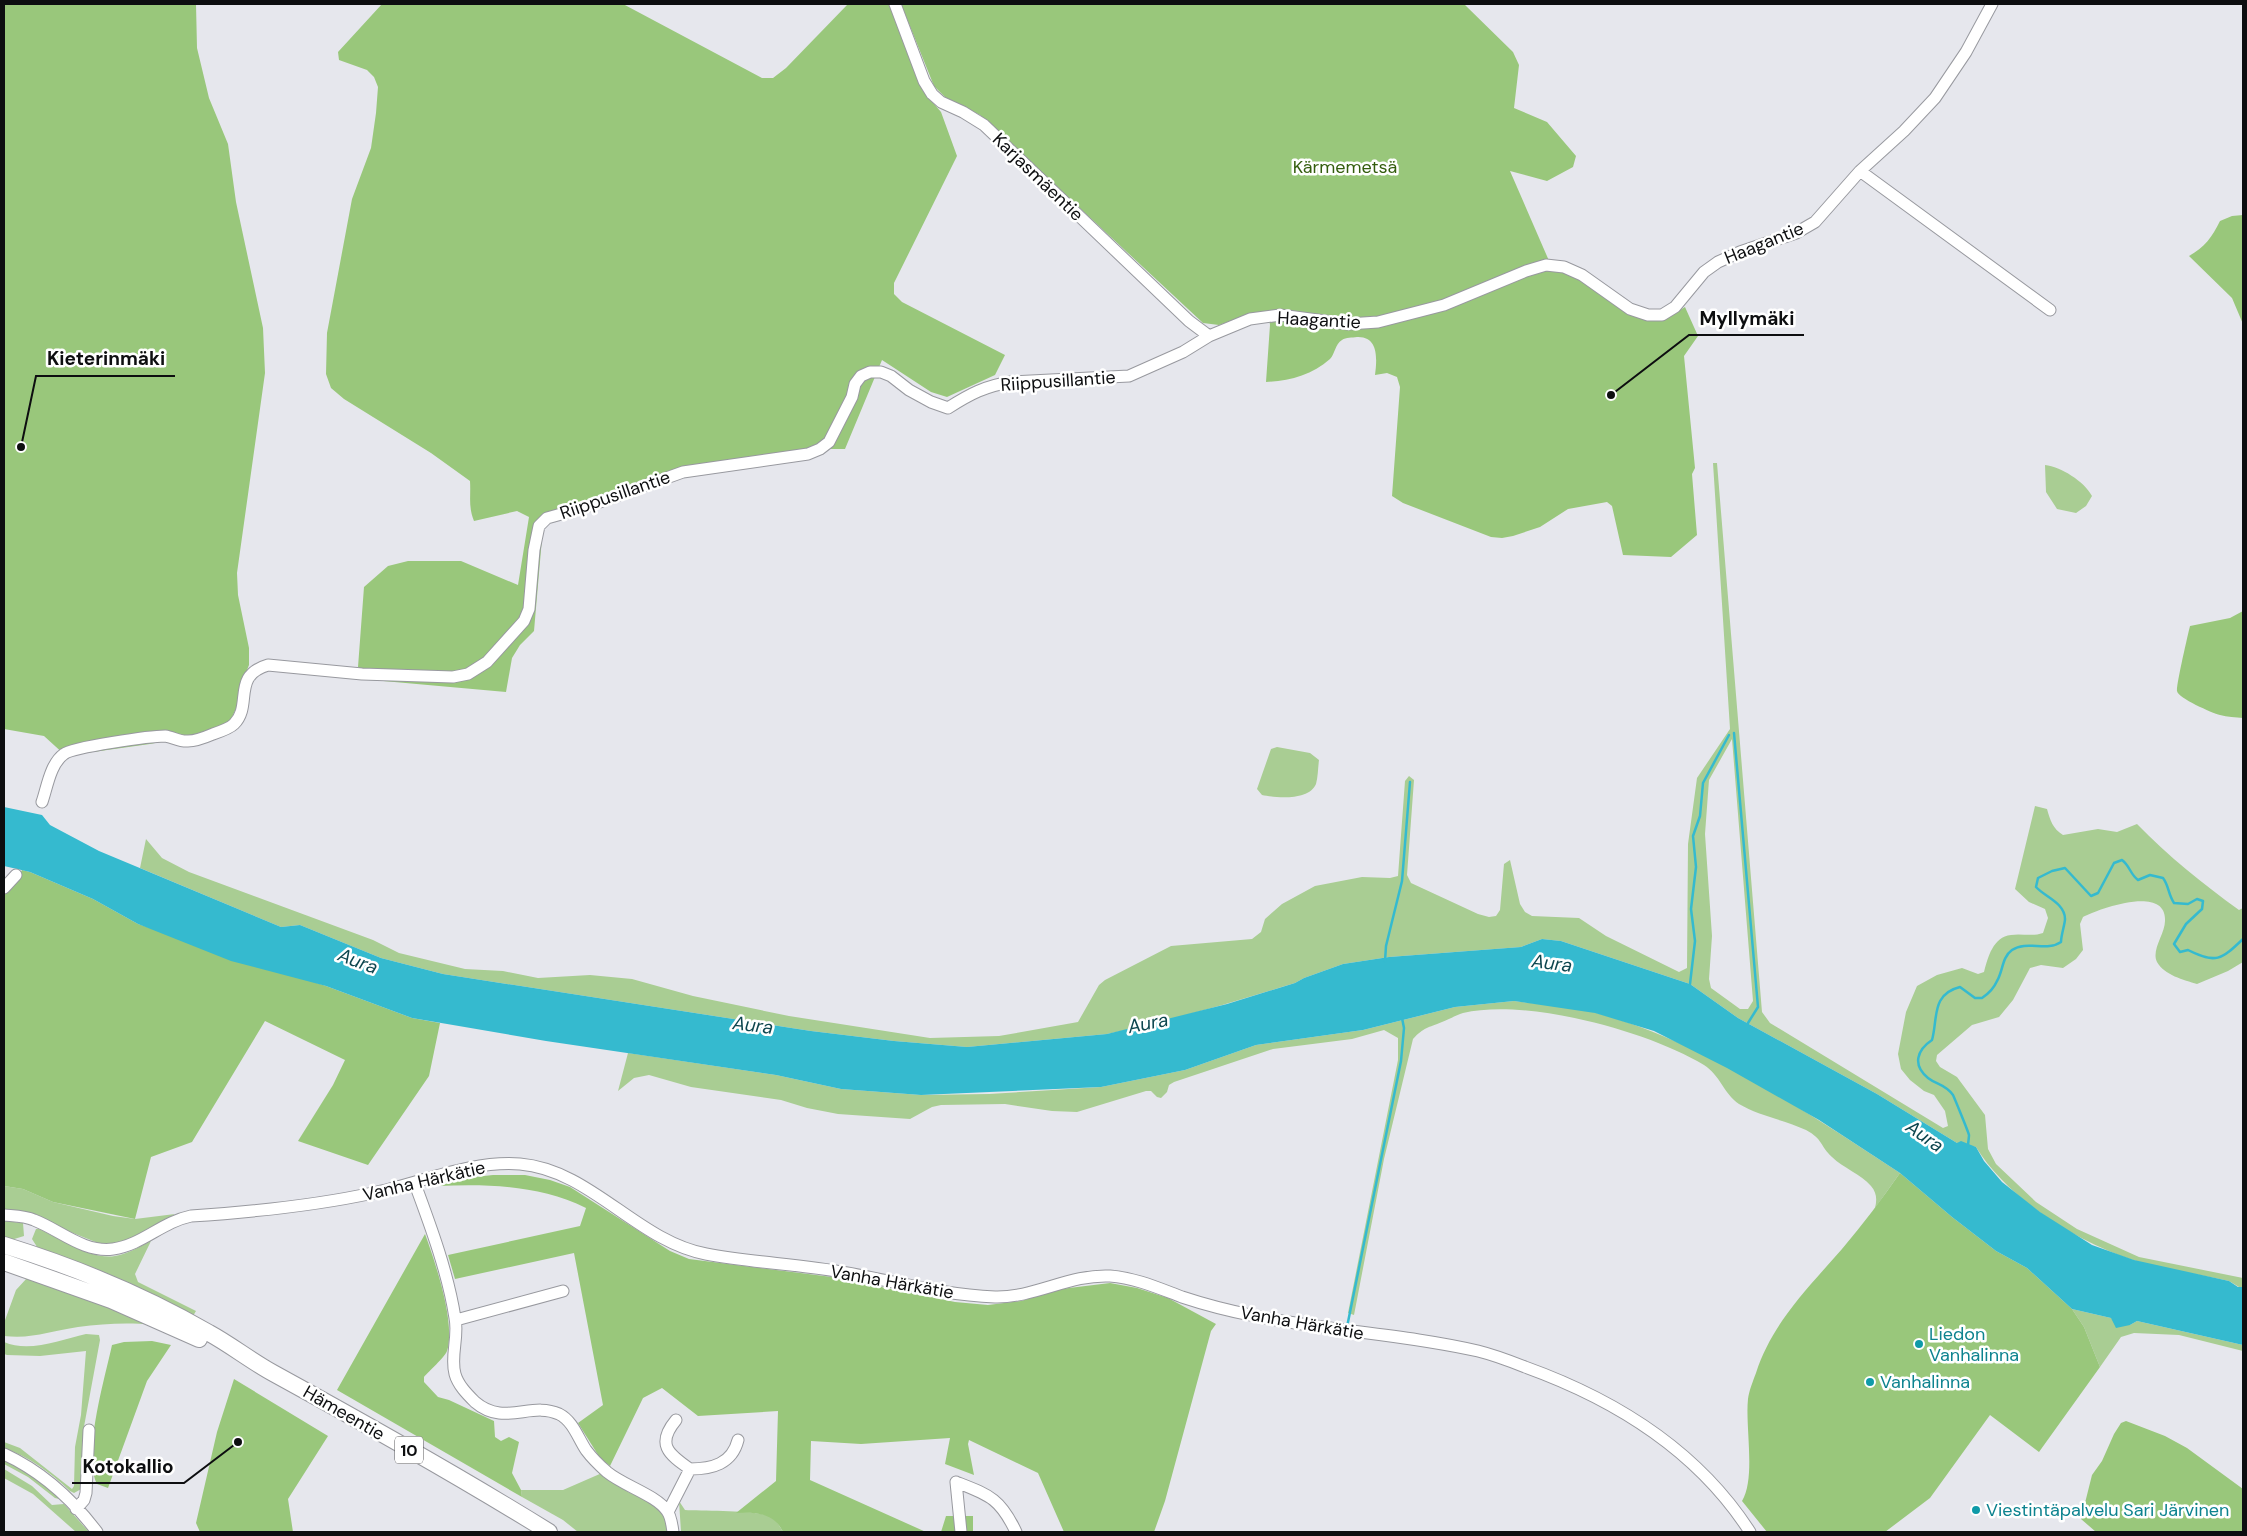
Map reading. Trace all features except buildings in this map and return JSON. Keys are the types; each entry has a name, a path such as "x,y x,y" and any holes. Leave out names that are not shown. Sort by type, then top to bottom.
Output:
{"highway":[{"name":"Hämeentie","path":"4,1245 115,1285 159,1306 210,1333 269,1370 549,1532"},
{"name":"Hämeentie","path":"4,1262 111,1300 269,1370"}],"street":[{"name":"Karjasmäentie","path":"895,4 924,81 932,94 941,102 963,112 984,125 1189,321 1209,336"},
{"name":"Haagantie","path":"1209,336 1250,319 1280,315 1348,324 1378,322 1444,304 1526,271 1546,265 1564,267 1582,274 1630,308 1648,315 1662,315 1675,307 1704,272 1718,262 1740,252 1796,233 1815,222 1860,171 1904,131 1935,98 1966,52 1992,4"},
{"path":"1860,171 2050,310"},
{"name":"Riippusillantie","path":"42,802 55,764 64,754 94,746 165,736 187,741 213,734 234,724 242,708 246,683 250,674 257,669 268,666 362,674 453,677 468,674 487,662 524,621 529,609 534,550 539,526 547,518 583,508 683,472 808,454 820,449 829,442 861,376 870,372 881,372 891,376 909,390 931,402 948,408 978,390 1011,382 1129,376 1183,352 1209,336"},
{"path":"4,888 16,875"},
{"name":"Vanha Härkätie","path":"4,1215 31,1219 77,1243 110,1250 138,1242 178,1219 343,1199 415,1184 483,1164 518,1164 543,1168 569,1179 677,1246 703,1254 844,1272 918,1288 1001,1297 1074,1278 1109,1276 1142,1282 1183,1297 1257,1316 1323,1329 1436,1343 1479,1351 1548,1375 1598,1398 1674,1447 1708,1478 1733,1505 1750,1532"},
{"path":"415,1184 439,1254 456,1320 458,1334 453,1358 454,1371 461,1388 474,1401 494,1412 509,1414 540,1410 558,1414 567,1420 587,1451 605,1470 619,1482 659,1502 668,1512 673,1532"},
{"path":"456,1320 562,1291"},
{"path":"676,1420 665,1438 666,1448 674,1458 690,1469 712,1467 730,1458 736,1451 738,1440"},
{"path":"76,1509 84,1500 86,1493 89,1430"},
{"path":"4,1454 42,1475 97,1532"},
{"path":"668,1512 690,1469"},
{"path":"961,1532 956,1482 995,1501 1007,1512 1016,1532"}],"green space":[{"path":"4,4 196,4 197,48 209,98 228,144 236,202 263,328 265,373 237,573 238,595 249,648 249,665 243,680 238,704 230,722 192,735 150,744 66,756 44,736 4,729"},
{"path":"382,4 623,4 762,78 773,78 786,68 848,4 890,4 923,91 941,112 957,156 894,283 894,294 902,302 1005,355 995,375 947,397 931,392 882,360 845,449 808,449 681,467 544,515 534,631 520,645 512,658 506,692 372,680 358,667 364,587 388,566 408,561 461,561 518,585 529,517 517,511 474,521 470,506 470,481 431,453 344,399 331,388 326,374 327,333 352,199 371,148 378,87 374,77 367,70 339,60 338,52"},
{"name":"Kärmemetsä","path":"901,4 1464,4 1513,52 1519,65 1514,108 1547,122 1576,156 1573,167 1547,181 1510,171 1553,270 1564,272 1584,281 1632,314 1667,318 1685,307 1698,336 1684,356 1695,468 1692,474 1697,535 1671,557 1623,555 1612,506 1607,502 1568,509 1540,527 1502,538 1491,537 1403,503 1392,496 1400,387 1397,377 1387,373 1375,375 1375,350 1369,340 1357,337 1344,339 1338,344 1330,359 1316,369 1292,379 1266,382 1270,325 1268,311 1251,314 1219,325 1203,323 980,115 946,98 934,86"},
{"path":"2243,215 2243,324 2232,298 2189,256 2208,241 2220,221 2232,216"},
{"path":"1713,463 1717,463 1762,1012 1770,1023 1943,1128 1948,1126 1945,1111 1934,1095 1924,1091 1910,1080 1901,1069 1898,1054 1906,1012 1917,986 1937,975 1962,968 1978,974 1984,972 1992,949 2000,940 2011,935 2043,933 2048,918 2045,909 2029,902 2015,889 2035,806 2047,809 2052,824 2063,835 2098,829 2117,832 2137,824 2199,880 2239,910 2243,908 2243,962 2228,971 2197,984 2180,979 2169,974 2157,962 2156,952 2165,921 2163,910 2155,904 2144,901 2131,902 2103,909 2083,917 2080,924 2083,950 2076,959 2063,968 2041,965 2030,968 2013,1000 1999,1017 1972,1025 1937,1055 1936,1061 1940,1067 1957,1077 1985,1115 1988,1149 1996,1164 2036,1202 2077,1229 2139,1257 2243,1278 2243,1287 2239,1287 2229,1281 2133,1260 2089,1242 2066,1230 2024,1200 1989,1166 1976,1147 1957,1143 1877,1094 1738,1018 1690,984 1561,941 1542,939 1521,947 1389,957 1343,964 1295,983 1202,1011 1131,1029 1107,1034 967,1047 811,1031 443,974 381,958 300,925 281,927 140,868 146,839 162,858 189,872 373,940 399,953 465,969 503,971 538,978 590,975 632,979 693,996 789,1016 930,1038 999,1036 1078,1022 1099,985 1105,980 1171,946 1252,939 1261,932 1265,919 1282,904 1315,886 1362,877 1390,878 1398,876 1405,781 1409,776 1414,780 1407,875 1411,883 1478,914 1489,917 1496,916 1500,910 1504,864 1510,860 1520,904 1525,912 1532,916 1579,918 1606,936 1679,972 1687,968 1688,844 1697,778 1730,729","holes":["1732,739 1753,1001 1748,1009 1740,1009 1711,988 1709,979 1712,936 1705,834 1709,780"]},
{"path":"2045,465 2065,472 2084,485 2092,496 2086,506 2076,513 2057,509 2046,492"},
{"path":"2243,611 2243,718 2223,716 2210,711 2183,697 2177,691 2177,687 2190,626 2230,618"},
{"path":"1277,747 1310,753 1319,760 1316,784 1307,793 1292,797 1275,797 1262,795 1257,789 1271,749"},
{"path":"22,870 93,899 138,924 326,986 412,1018 440,1023 429,1076 368,1165 298,1141 333,1085 345,1060 265,1021 192,1142 151,1157 135,1219 53,1202 23,1189 4,1186 4,893 17,879"},
{"path":"1514,1001 1566,1007 1597,1013 1677,1042 1754,1081 1792,1103 1900,1173 1875,1208 1876,1197 1871,1186 1832,1157 1816,1136 1806,1130 1755,1112 1739,1104 1729,1095 1709,1069 1680,1052 1652,1040 1620,1030 1553,1014 1520,1010 1489,1010 1463,1013 1426,1028 1413,1039 1384,1159 1354,1315 1348,1313 1398,1060 1398,1038 1384,1030 1352,1039 1273,1049 1174,1082 1169,1085 1167,1092 1161,1098 1151,1091 1146,1091 1077,1112 1052,1111 1005,1104 941,1105 932,1107 910,1119 838,1114 807,1108 781,1100 691,1087 649,1075 634,1078 618,1091 628,1053 776,1075 841,1089 921,1095 989,1094 1101,1087 1185,1070 1256,1045 1363,1030 1455,1007"},
{"path":"1900,1173 1996,1251 2027,1268 2072,1309 2084,1327 2100,1367 2039,1452 1990,1415 1930,1498 1885,1532 1767,1532 1742,1501 1746,1491 1749,1466 1747,1410 1750,1389 1763,1355 1781,1322 1804,1292 1842,1249"},
{"path":"493,1175 525,1175 550,1180 570,1187 670,1251 689,1259 832,1277 955,1302 988,1305 1021,1301 1061,1289 1110,1283 1137,1288 1168,1298 1216,1324 1211,1331 1165,1501 1154,1532 1064,1532 1038,1473 969,1440 968,1444 974,1475 945,1464 950,1438 861,1444 811,1441 810,1480 926,1532 783,1532 775,1521 769,1517 751,1513 736,1513 776,1481 778,1411 698,1416 662,1388 643,1398 610,1466 600,1458 578,1423 603,1405 574,1253 455,1279 448,1255 580,1226 586,1208 568,1200 532,1190 514,1188 476,1185 438,1186 466,1178"},
{"path":"4,1186 23,1189 53,1202 113,1216 135,1219 175,1214 127,1243 103,1245 63,1229 4,1210"},
{"path":"4,1221 23,1223 24,1236 11,1240 4,1237"},
{"path":"36,1229 96,1255 115,1256 125,1254 151,1241 135,1274 138,1282 196,1311 193,1316 39,1250 32,1239"},
{"path":"425,1234 447,1309 449,1339 447,1351 424,1377 424,1382 438,1397 449,1400 494,1421 495,1437 501,1441 509,1437 519,1442 512,1473 521,1490 522,1497 337,1390"},
{"path":"27,1278 66,1291 152,1325 106,1324 78,1327 33,1336 4,1336 4,1323 16,1290"},
{"path":"2072,1309 2111,1318 2130,1325 2137,1321 2243,1345 2243,1351 2179,1335 2134,1333 2121,1337 2100,1367 2084,1327"},
{"path":"86,1334 99,1335 100,1340 83,1432 83,1488 74,1493 39,1466 4,1448 4,1442 20,1448 72,1489 74,1486 75,1447 81,1415 86,1351 40,1356 7,1355 4,1354 4,1342 14,1345 34,1346"},
{"path":"152,1341 171,1345 147,1381 108,1488 97,1484 93,1471 92,1455 96,1416 112,1345 124,1342"},
{"path":"234,1379 328,1436 288,1499 293,1532 200,1532 196,1523 217,1432"},
{"path":"2126,1421 2165,1436 2187,1448 2243,1489 2243,1532 2096,1532 2081,1519 2092,1475 2102,1461 2114,1434 2121,1423"},
{"path":"4,1459 23,1468 59,1497 59,1499 28,1477 4,1464"},
{"path":"4,1469 32,1486 52,1505 64,1504 89,1532 76,1532 33,1494 4,1478"},
{"path":"602,1473 628,1492 653,1503 664,1514 668,1532 578,1532 563,1520 522,1497 521,1490 563,1490"},
{"path":"679,1501 685,1510 743,1512 765,1515 775,1520 783,1532 681,1532"},
{"path":"946,1516 973,1516 973,1532 941,1532"}],"water":[{"name":"Aura","path":"4,807 42,815 50,825 99,851 281,927 300,925 381,958 443,974 811,1031 894,1041 967,1047 1107,1034 1227,1004 1295,983 1343,964 1389,957 1521,947 1542,939 1561,941 1690,984 1738,1018 1877,1094 1957,1143 1961,1141 1976,1147 1984,1161 2002,1182 2040,1212 2092,1245 2134,1260 2229,1281 2238,1287 2243,1287 2243,1345 2137,1321 2130,1325 2116,1328 2111,1318 2072,1309 2027,1268 1996,1251 1900,1173 1819,1120 1727,1068 1654,1031 1595,1013 1514,1001 1455,1007 1363,1030 1256,1045 1185,1070 1101,1087 921,1095 841,1089 776,1075 546,1041 412,1018 326,986 231,961 138,924 93,899 30,872 4,866"}],"waterway":[{"path":"1734,733 1758,1007 1748,1023"},
{"path":"1690,984 1695,941 1691,909 1696,867 1693,836 1700,816 1703,783 1729,735"},
{"path":"1385,961 1386,946 1402,881 1410,782"},
{"path":"1968,1146 1969,1135 1953,1095 1923,1073 1918,1063 1918,1058 1923,1048 1932,1040 1937,1008 1944,995 1960,987 1975,998 1982,998 1994,986 2004,960 2012,950 2024,946 2050,946 2061,942 2065,921 2064,913 2058,904 2036,887 2038,878 2052,871 2065,868 2091,896 2098,893 2114,863 2122,860 2138,880 2150,875 2163,878 2174,903 2188,904 2197,899 2203,901 2202,909 2186,924 2174,944 2180,952 2188,950 2205,957 2218,958 2229,952 2243,939"},
{"path":"1347,1327 1401,1061 1404,1028 1402,1018"}],"place":[{"name":"Myllymäki","path":"1611,395"},
{"name":"Kieterinmäki","path":"21,447"},
{"name":"Liedon Vanhalinna","path":"1919,1344"},
{"name":"Vanhalinna","path":"1870,1382"},
{"name":"Kotokallio","path":"238,1442"},
{"name":"Viestintäpalvelu Sari Järvinen","path":"1976,1510"}]}
